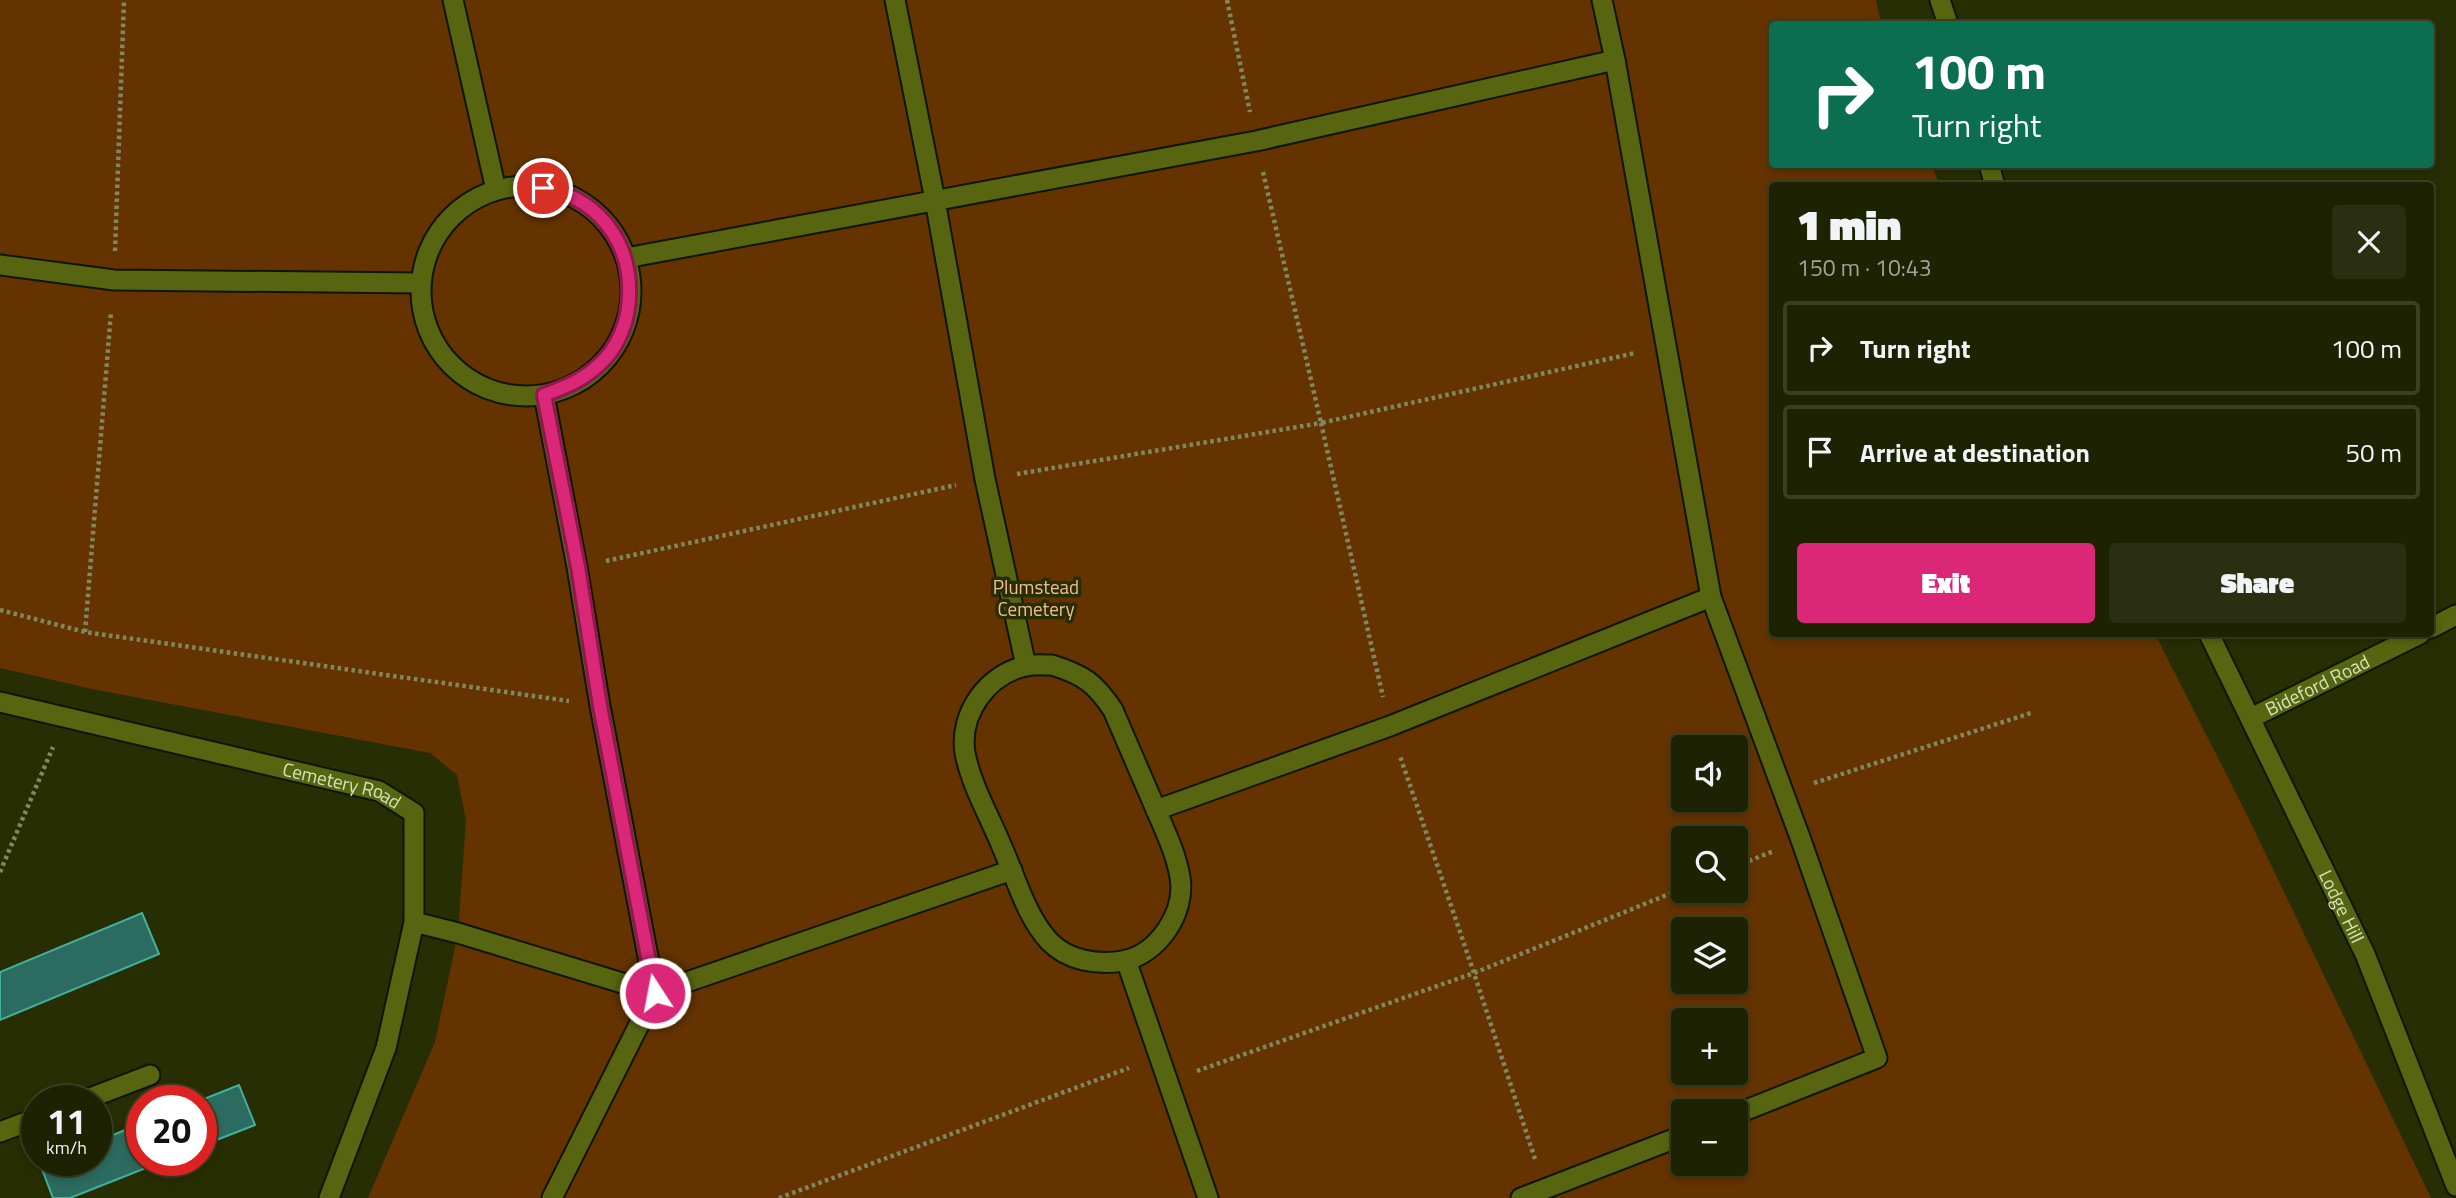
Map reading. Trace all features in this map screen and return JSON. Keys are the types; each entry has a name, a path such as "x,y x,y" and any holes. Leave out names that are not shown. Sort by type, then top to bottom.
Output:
{"street":[{"path":"453,0 496,190"},
{"path":"895,0 935,200 985,479 1026,666"},
{"path":"1602,0 1711,597 1801,840 1877,1058 1748,1109"},
{"path":"1941,0 1947,21"},
{"path":"626,258 1256,141 1615,60"},
{"path":"527,185 559,191 589,206 611,229 626,258 631,294 624,329 605,359 577,383 544,395 512,395 501,392 481,386 455,369 435,344 423,314 421,283 428,252 444,224 468,203 496,190 527,185"},
{"path":"0,265 114,280 421,283"},
{"path":"544,395 655,993 552,1198"},
{"path":"1156,810 1390,726 1711,597"},
{"path":"2434,626 2456,615"},
{"name":"Lodge Hill","path":"2210,637 2365,954 2456,1186"},
{"name":"Bideford Road","path":"2251,718 2414,637"},
{"path":"1052,665 1078,673 1099,688 1113,710 1175,854 1181,880 1178,906 1168,930 1150,949 1126,960 1100,964 1074,958 1051,943 1035,922 973,778 965,753 966,726 973,706 985,689 1001,677 1026,666 1052,665"},
{"name":"Cemetery Road","path":"0,702 379,791 414,813 414,922 386,1048 329,1198"},
{"path":"414,922 655,993 1012,870"},
{"path":"1126,960 1208,1198"},
{"path":"112,1090 150,1075"},
{"path":"0,1132 21,1124"},
{"path":"1521,1198 1671,1140"}],"path":[{"path":"85,632 114,280 124,0"},
{"path":"1227,0 1256,141 1390,726 1545,1190"},
{"path":"578,567 985,479 1321,424 1665,346"},
{"path":"0,610 85,632 600,706"},
{"path":"1783,793 2031,713"},
{"path":"0,872 66,718"},
{"path":"1748,861 1801,840"},
{"path":"1169,1082 1474,973 1671,893"},
{"path":"779,1198 1160,1056"}],"green space":[{"name":"Plumstead Cemetery","path":"0,0 1876,0 1880,21 1769,21 1769,168 1932,168 1939,182 1769,182 1769,637 2157,637 2247,815 2431,1198 368,1198 435,1042 458,933 466,820 457,775 430,753 92,689 0,668"}],"building":[{"path":"142,913 159,954 0,1020 0,972"},
{"path":"239,1085 255,1125 217,1140 217,1094"},
{"path":"126,1130 126,1176 70,1198 53,1198 45,1176 112,1176 112,1135"}],"route":[{"path":"543,188 559,191 589,206 611,229 626,258 631,294 624,329 605,359 577,383 544,395 655,993"}]}
